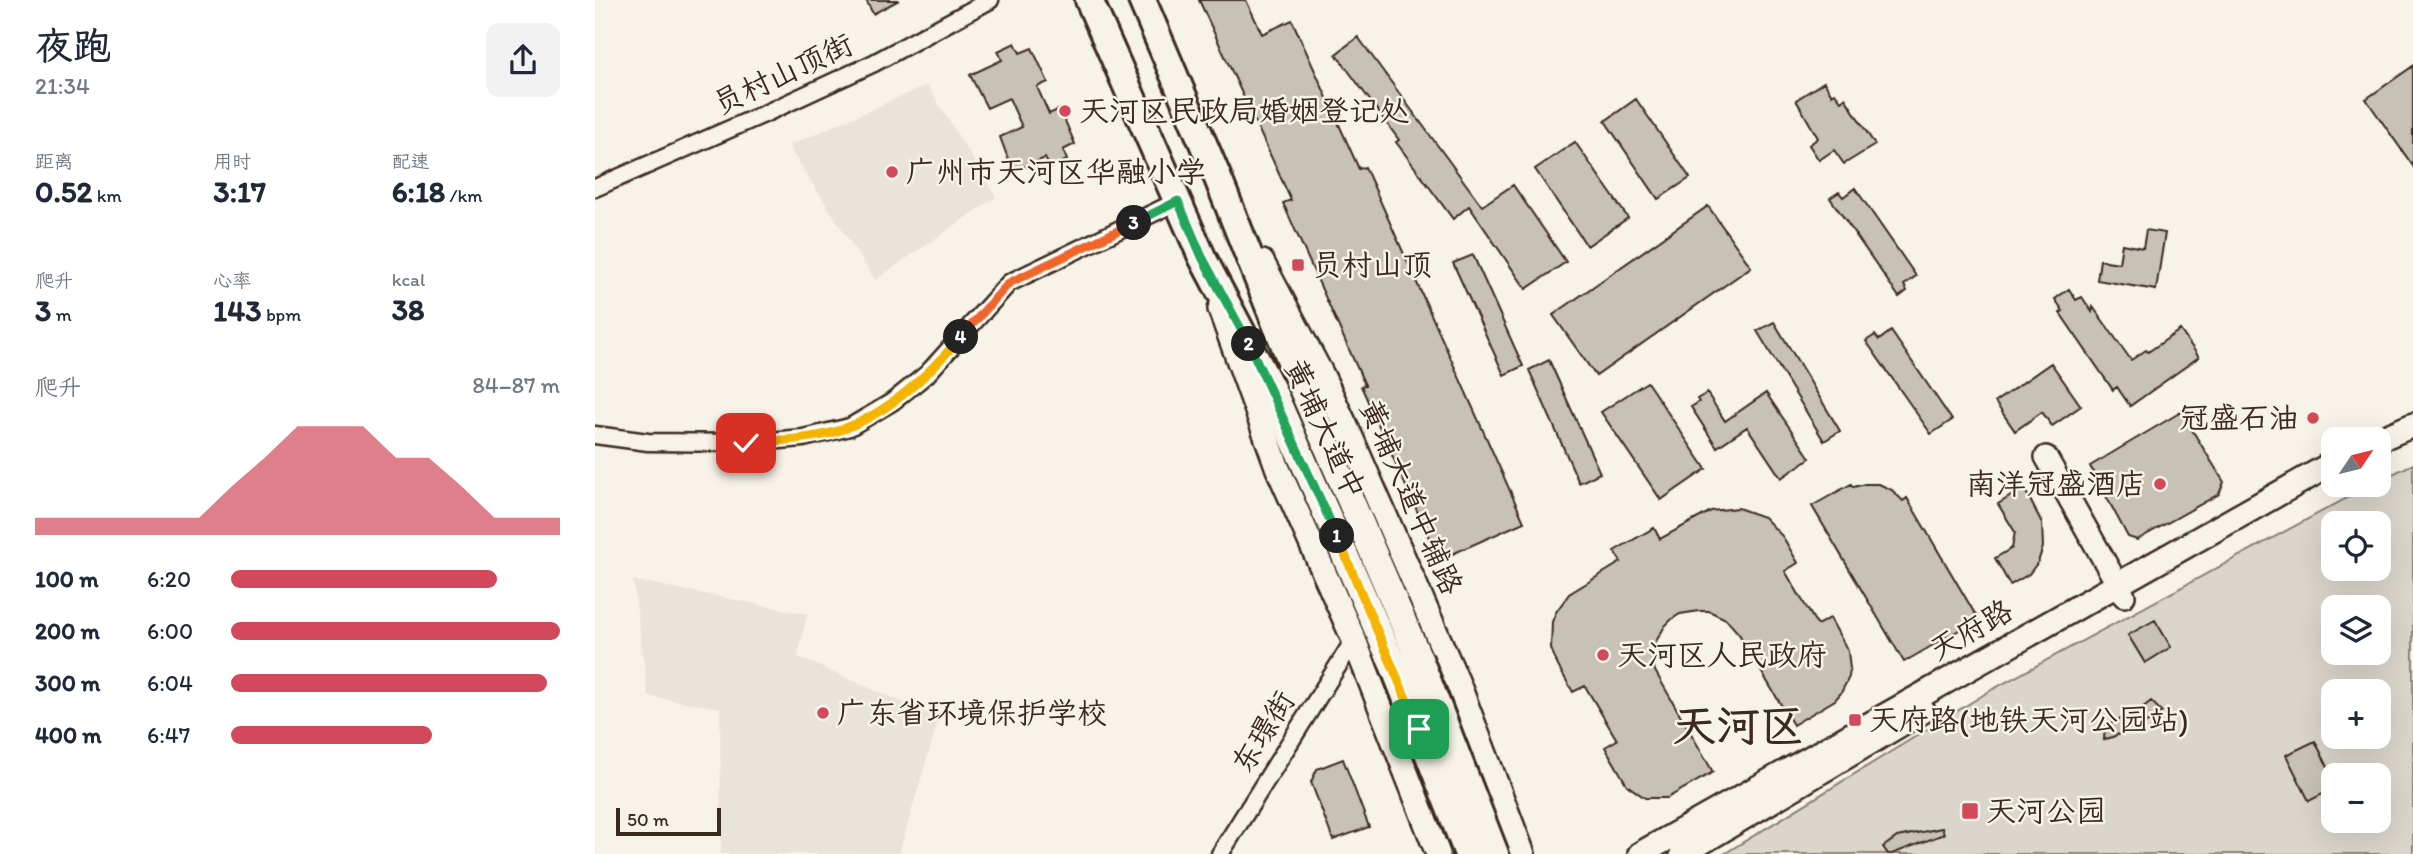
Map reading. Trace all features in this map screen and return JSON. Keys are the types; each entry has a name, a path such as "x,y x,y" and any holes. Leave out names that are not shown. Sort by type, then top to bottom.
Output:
{"main road":[{"name":"黄埔大道中","path":"1089,0 1202,257 1271,388 1407,664 1495,854"},
{"name":"黄埔大道中","path":"1142,0 1217,176 1407,664 1468,854"},
{"name":"黄埔大道中辅路","path":"1217,176 1322,375 1350,435 1458,683 1523,854"},
{"path":"1202,257 1278,469 1353,640 1438,854"},
{"path":"2391,434 2413,425"},
{"path":"2391,451 2413,442"},
{"name":"天府路","path":"1682,854 2321,470"},
{"name":"天府路","path":"1640,854 2120,590 2321,485"},
{"path":"1426,822 1448,839 1458,843 1472,842 1493,828 1498,818 1501,794"}],"street":[{"name":"员村山顶街","path":"595,188 862,69 990,0"},
{"path":"595,435 648,442 746,443 803,438 850,426 892,402 927,374 1009,283 1178,201"},
{"path":"2046,457 2120,590"},
{"name":"东璟街","path":"1220,854 1353,640"}],"shaded area":[{"name":"广州市天河区华融小学","path":"927,85 996,197 875,280 788,146"},
{"name":"天河公园","path":"2413,464 2413,854 1724,854 1993,689 2321,512 2321,581 2391,581 2391,511 2323,511 2349,497 2391,497 2391,475"},
{"name":"广东省环境保护学校","path":"633,580 807,614 798,657 939,718 899,854 721,854 720,708 648,696"}],"building":[{"path":"866,0 899,0 873,14"},
{"path":"1199,0 1246,0 1262,34 1292,20 1359,169 1365,167 1524,522 1439,560 1361,386 1365,385 1283,203 1291,200"},
{"path":"1358,37 1482,206 1513,185 1566,262 1526,289 1469,206 1453,219 1336,54"},
{"path":"1015,43 1020,53 1032,48 1048,82 1037,87 1049,114 1060,109 1075,144 1063,150 1067,160 1050,168 1045,158 1013,172 1000,137 1022,127 1009,98 987,108 970,75 1002,60 998,51"},
{"path":"2413,66 2413,166 2366,99"},
{"path":"1824,82 1832,95 1835,93 1841,101 1845,98 1875,145 1844,164 1834,150 1819,160 1809,145 1818,138 1796,100"},
{"path":"1636,99 1690,178 1658,199 1605,121"},
{"path":"1575,142 1628,218 1587,246 1535,169"},
{"path":"1855,188 1916,276 1904,285 1907,291 1899,297 1830,198 1839,192 1843,197"},
{"path":"1708,206 1751,267 1596,376 1553,315"},
{"path":"2146,230 2165,233 2156,290 2097,280 2100,260 2119,263 2122,244 2143,248"},
{"path":"1473,255 1523,366 1504,375 1453,263"},
{"path":"2069,289 2076,300 2082,297 2092,312 2093,307 2131,360 2180,330 2199,357 2130,406 2117,387 2113,390 2060,313 2063,311 2055,299"},
{"path":"1774,322 1840,431 1824,441 1757,331"},
{"path":"1891,331 1952,420 1931,434 1866,341 1875,335 1879,340"},
{"path":"1549,360 1600,473 1579,483 1529,370"},
{"path":"2051,363 2081,406 2052,426 2042,412 2015,431 1995,402"},
{"path":"1647,382 1706,469 1661,500 1601,412"},
{"path":"1707,393 1725,421 1766,393 1810,458 1781,478 1747,427 1717,447 1691,407"},
{"path":"2181,412 2224,482 2219,494 2137,540 2128,537 2090,466"},
{"path":"1851,484 1853,487 1879,484 1892,490 1903,501 1907,498 1978,619 1904,662 1812,506"},
{"path":"2024,488 2042,523 2043,547 2038,562 2029,574 2010,585 1995,558 2012,548 2015,532 1998,504"},
{"name":"天河区人民政府","path":"1738,508 1764,517 1783,537 1798,563 1785,571 1817,625 1830,618 1848,651 1849,677 1835,700 1793,725 1739,634 1726,619 1709,611 1680,614 1665,626 1655,643 1653,662 1655,671 1713,772 1667,798 1645,798 1627,785 1605,747 1617,740 1585,686 1573,692 1558,666 1551,649 1552,622 1569,594 1621,562 1614,551 1654,528 1660,539 1711,511"},
{"path":"2155,620 2171,647 2145,663 2128,635"},
{"path":"2151,701 2162,712 2142,726 2104,740 2105,726 2137,712"},
{"path":"2315,741 2326,763 2321,763 2321,795 2309,801 2286,755"},
{"path":"1343,759 1369,827 1333,840 1311,782 1317,769"},
{"path":"1942,828 1944,834 1892,854 1888,854 1883,847 1897,837"}],"place":[{"name":"天河区民政局婚姻登记处","path":"1065,111"},
{"name":"广州市天河区华融小学","path":"892,172"},
{"name":"员村山顶","path":"1298,265"},
{"name":"冠盛石油","path":"2313,418"},
{"name":"南洋冠盛酒店","path":"2160,484"},
{"name":"天河区人民政府","path":"1603,655"},
{"name":"广东省环境保护学校","path":"823,713"},
{"name":"天府路(地铁天河公园站)","path":"1855,720"},
{"name":"天河公园","path":"1970,811"}],"district":[{"name":"天河区","path":"1738,726"}],"route":[{"path":"746,443 827,434 869,418 927,374 1009,283 1178,201 1202,257 1271,388 1395,668 1419,729"}]}
